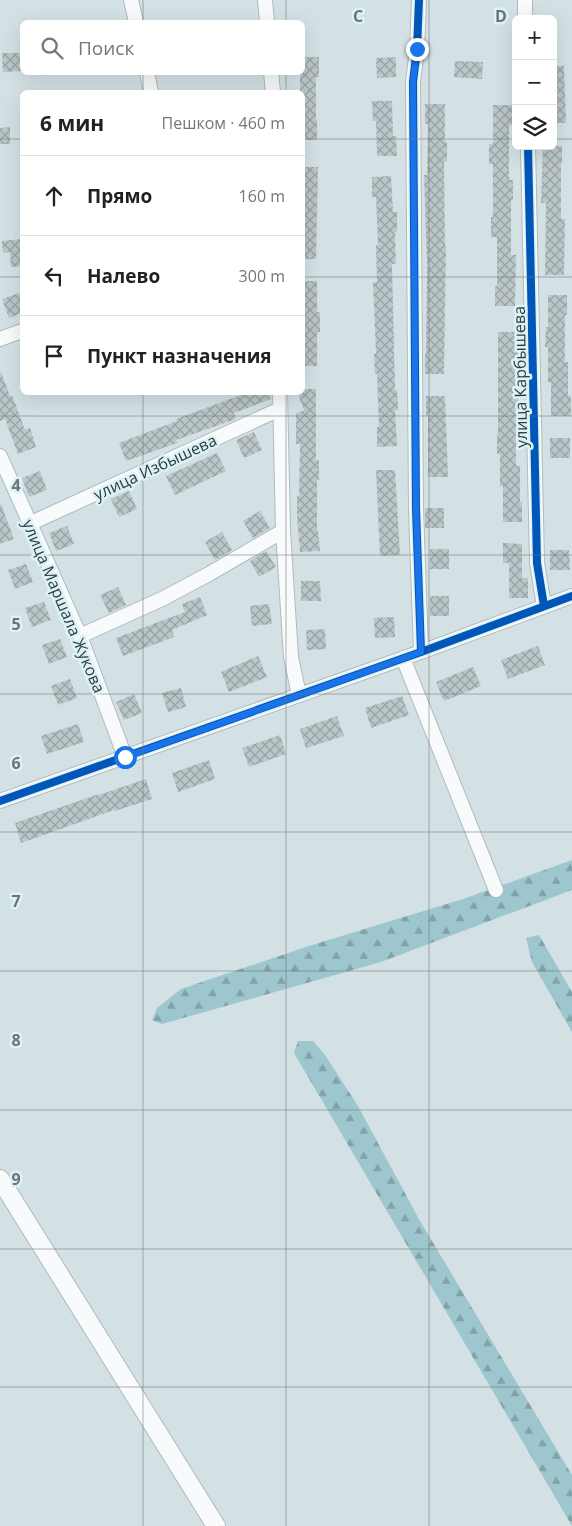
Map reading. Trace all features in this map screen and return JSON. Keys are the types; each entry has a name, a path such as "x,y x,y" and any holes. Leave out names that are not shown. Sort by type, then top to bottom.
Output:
{"main road":[{"path":"0,1179 216,1526"}],"street":[{"path":"131,0 136,20"},
{"path":"265,0 267,20"},
{"path":"419,0 413,92 416,509 421,652"},
{"path":"525,0 526,15"},
{"path":"271,75 273,90"},
{"path":"140,90 149,81"},
{"name":"улица Карбышева","path":"528,150 537,563 544,606"},
{"path":"0,339 20,332"},
{"path":"280,395 283,532 291,657 299,695"},
{"name":"улица Избышева","path":"29,524 280,409"},
{"name":"улица Маршала Жукова","path":"0,456 80,636 125,757"},
{"path":"80,636 162,599 283,532"},
{"path":"0,801 421,652 572,596"},
{"path":"402,658 496,890"}],"green space":[{"path":"572,860 572,890 381,962 162,1024 152,1020 157,1008 181,989 312,945 463,899"},
{"path":"539,935 572,992 572,1032 532,962 526,938"},
{"path":"298,1041 313,1041 325,1055 358,1106 420,1221 572,1475 572,1526 294,1053"}],"building":[{"path":"2,53 20,53 20,71 3,72"},
{"path":"305,57 319,57 319,77 316,77 317,140 305,140 305,90 300,90 300,75 305,75"},
{"path":"396,57 396,77 377,78 376,58"},
{"path":"455,61 483,62 482,79 454,77"},
{"path":"557,66 564,66 566,123 557,123"},
{"path":"372,101 392,101 393,136 396,136 397,156 377,156 376,121 373,121"},
{"path":"425,104 445,104 447,162 444,162 446,246 444,374 425,374 427,266 424,175 427,175 428,124 425,124"},
{"path":"493,105 512,105 512,125 509,125 509,180 513,180 511,255 516,255 515,306 495,306 497,237 491,237 493,164 489,164 489,144 493,144"},
{"path":"10,127 10,144 0,144 0,128"},
{"path":"557,146 562,146 561,219 565,219 564,275 545,275 546,203 541,203 543,150 557,150"},
{"path":"305,167 318,167 316,259 305,259"},
{"path":"391,176 393,212 397,212 397,232 395,232 396,264 392,264 395,390 397,390 398,410 395,410 397,446 377,447 377,427 379,427 377,374 375,374 374,354 376,354 373,283 377,282 376,245 378,245 376,197 372,197 372,177"},
{"path":"20,239 20,266 11,267 10,252 3,253 2,241"},
{"path":"305,281 317,281 317,312 320,312 320,332 317,332 317,366 305,366"},
{"path":"20,293 20,314 9,318 2,299"},
{"path":"548,295 567,295 565,362 568,362 568,396 571,396 571,416 551,416 551,382 548,382 548,347 545,347 546,327 548,327"},
{"path":"498,332 518,332 516,466 520,466 522,522 503,522 503,486 500,486 500,454 497,454"},
{"path":"1,372 25,430 30,428 36,447 18,454 5,419 0,421"},
{"path":"305,389 316,389 316,460 319,460 317,531 320,551 300,552 297,496 299,496 300,444 296,444 296,414 304,410 298,395 305,395"},
{"path":"241,395 271,395 271,399 234,413 236,419 176,440 177,443 126,461 119,443 177,421 176,419"},
{"path":"426,396 445,396 448,477 428,477 428,416 426,416"},
{"path":"254,432 262,450 244,458 236,440"},
{"path":"550,438 570,438 570,458 550,458"},
{"path":"217,453 226,471 175,495 166,476"},
{"path":"376,470 395,470 400,555 380,556"},
{"path":"40,471 47,490 29,497 22,478"},
{"path":"129,491 137,509 119,517 111,499"},
{"path":"0,505 14,539 0,544"},
{"path":"425,508 444,508 444,528 425,528"},
{"path":"260,511 270,528 253,538 243,521"},
{"path":"67,526 74,544 56,551 49,533"},
{"path":"222,532 232,550 215,560 205,542"},
{"path":"503,543 522,544 522,578 528,578 528,598 509,598 509,563 503,563"},
{"path":"430,549 449,549 449,569 430,569"},
{"path":"550,550 569,550 570,570 550,570"},
{"path":"266,551 276,567 259,577 250,561"},
{"path":"26,564 33,582 15,589 8,570"},
{"path":"301,581 320,581 321,601 301,601"},
{"path":"118,587 126,605 109,613 100,595"},
{"path":"430,596 449,596 449,616 430,616"},
{"path":"200,597 207,615 172,630 174,637 123,656 116,638 185,612 182,604"},
{"path":"44,602 51,620 32,627 25,608"},
{"path":"269,604 272,624 252,626 250,606"},
{"path":"394,617 395,637 375,638 374,618"},
{"path":"325,629 326,649 307,650 306,630"},
{"path":"60,639 67,657 49,664 42,645"},
{"path":"538,646 545,665 508,679 501,660"},
{"path":"258,656 267,677 229,692 221,672"},
{"path":"473,667 481,686 444,701 436,682"},
{"path":"70,679 77,698 58,705 51,686"},
{"path":"181,688 186,707 168,712 162,693"},
{"path":"134,694 142,713 124,720 116,702"},
{"path":"402,696 409,715 371,728 365,708"},
{"path":"337,716 344,736 306,748 300,729"},
{"path":"78,724 84,742 47,754 41,736"},
{"path":"280,735 286,754 249,767 242,748"},
{"path":"209,760 215,779 178,792 172,773"},
{"path":"146,779 152,799 114,810 21,843 15,823"}],"cycle path":[{"path":"419,0 417,49 413,82 416,509 421,652"},
{"path":"528,150 537,563 544,606"},
{"path":"0,801 421,652 572,596"}],"route":[{"path":"125,757 421,652 416,509 413,82 417,49"}]}
